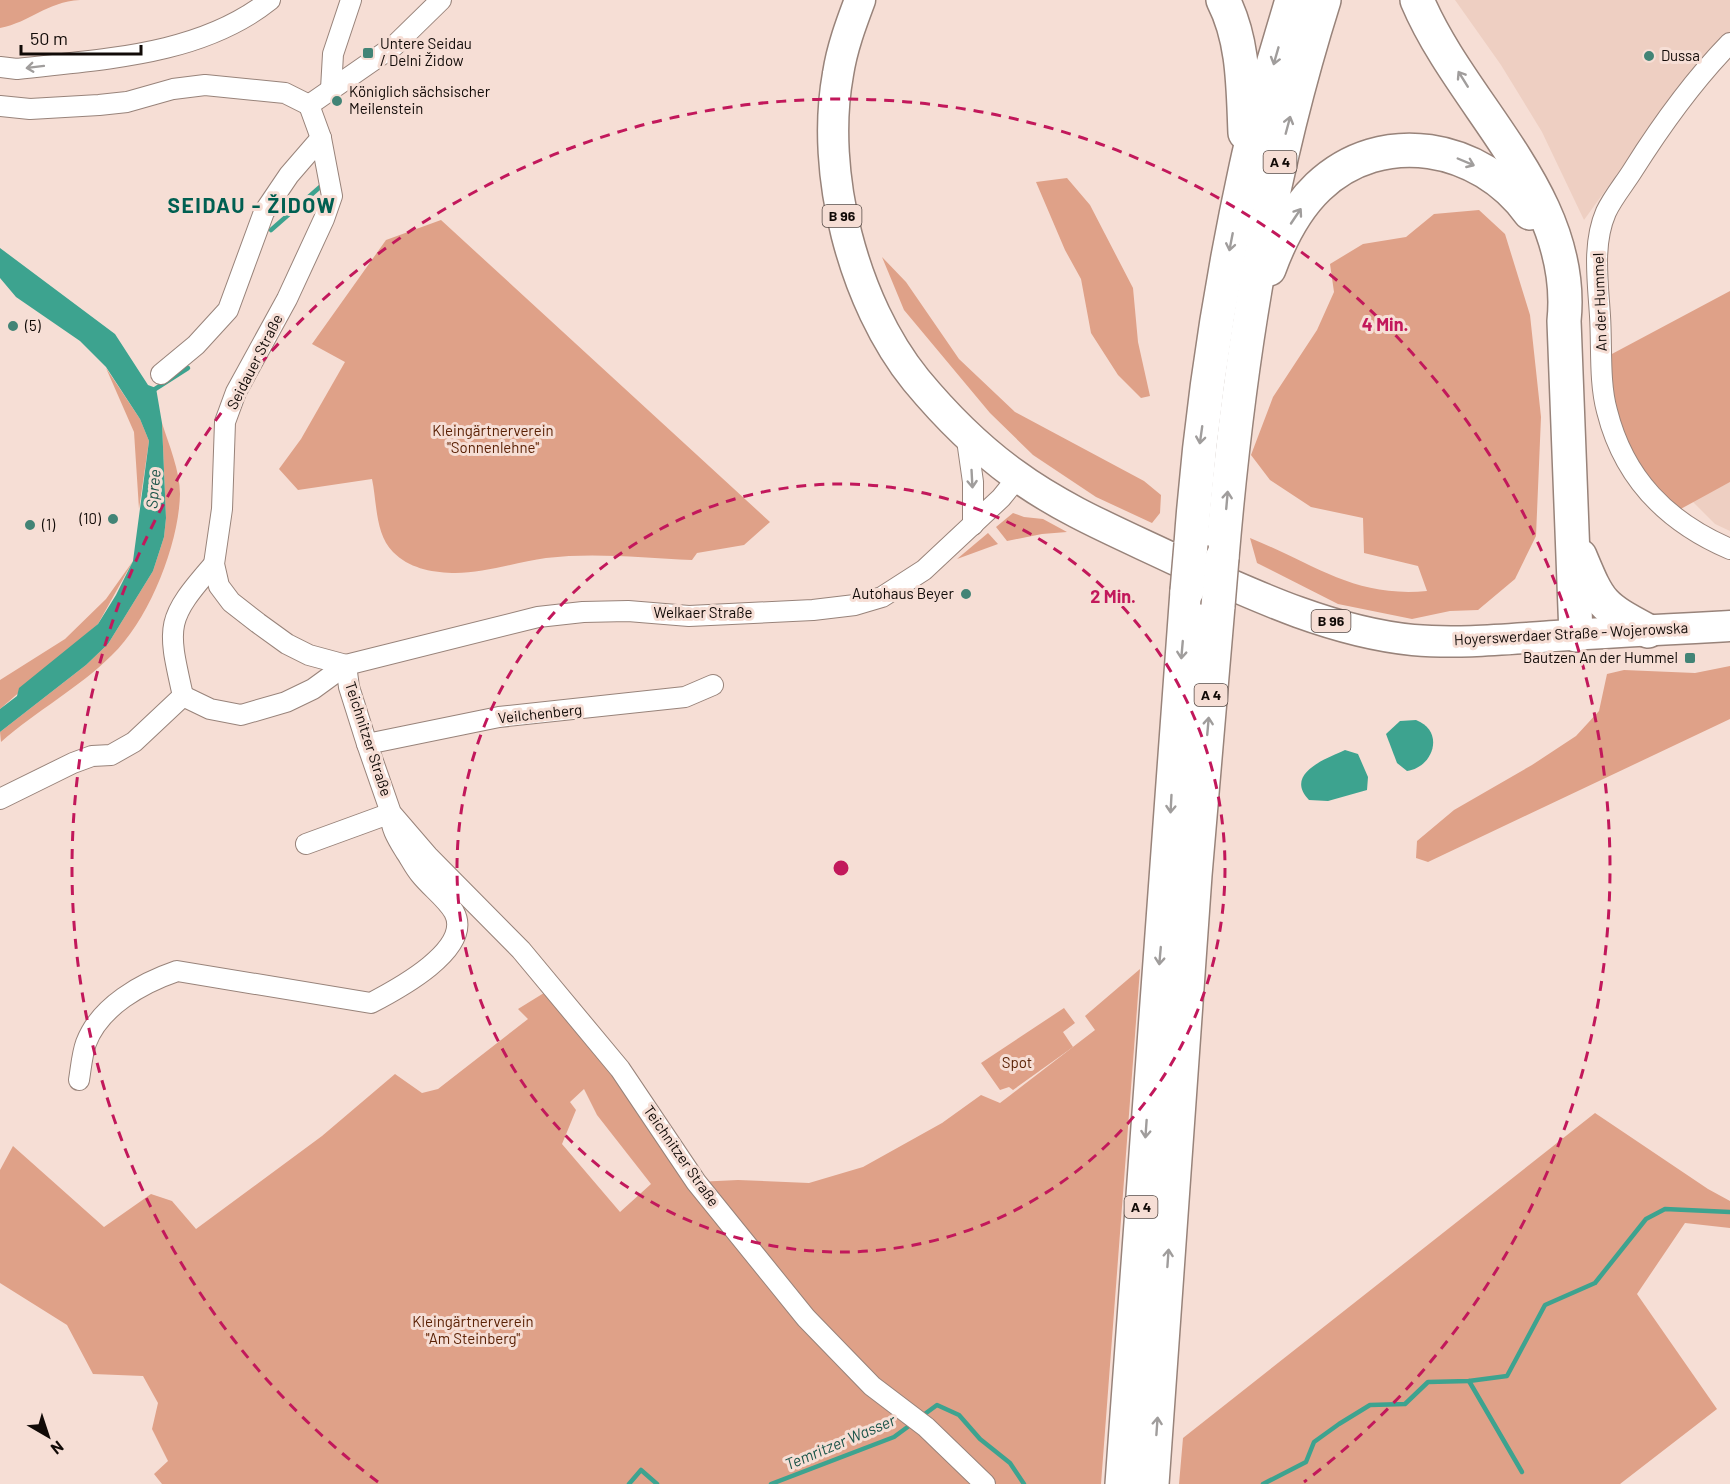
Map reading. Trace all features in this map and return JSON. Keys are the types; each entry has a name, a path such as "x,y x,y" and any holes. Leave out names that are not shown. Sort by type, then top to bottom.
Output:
{"highway":[{"path":"1224,0 1238,37 1243,79 1246,164"},
{"name":"A 4","path":"1122,1484 1150,1070 1196,470 1213,346 1246,164 1292,0"},
{"name":"A 4","path":"1152,1484 1195,875 1232,436 1247,326 1265,224 1287,132 1324,0"},
{"path":"1417,0 1463,80 1547,215 1563,265 1567,296 1564,321 1576,634"},
{"path":"1247,326 1283,237 1294,216 1314,192 1350,166 1389,153 1411,150 1433,151 1461,159 1488,171 1515,192 1534,219 1545,244 1564,321"},
{"path":"1573,540 1597,596 1620,616 1648,631"}],"main road":[{"name":"Hoyerswerdaer Straße - Wojerowska","path":"860,0 846,38 834,106 833,147 844,225 871,303 915,379 966,434 1017,477 1097,523 1199,570 1286,607 1351,628 1411,639 1471,642 1730,626"}],"street":[{"path":"0,67 17,69 158,50 213,32 258,10 270,0"},
{"path":"331,89 333,54 351,0"},
{"path":"0,106 30,108 99,105 127,102 173,88 205,85 285,93 309,105 394,46 441,0"},
{"name":"An der Hummel","path":"1730,43 1671,110 1606,212 1599,236 1597,262 1607,410 1619,445 1652,497 1670,516 1695,532 1730,549"},
{"name":"Seidauer Straße","path":"309,105 321,138 330,174 332,196 292,289 236,392 225,422 222,509 214,564 219,586 231,602 258,623 287,644 309,655 346,665"},
{"path":"161,374 196,345 228,310 264,212 289,175 321,138"},
{"path":"966,434 973,482 973,525"},
{"name":"Welkaer Straße","path":"346,665 482,629 549,616 628,611 689,616 813,610 855,605 882,597 924,570 1001,498 1017,477"},
{"path":"183,696 172,647 172,626 181,605 214,564"},
{"path":"183,696 210,709 241,715 286,702 313,688 346,665"},
{"name":"Teichnitzer Straße","path":"346,665 349,687 392,813 428,856 521,950 620,1069 696,1182 806,1318 866,1379 902,1406 985,1484"},
{"name":"Veilchenberg","path":"367,744 499,717 685,697 713,685"},
{"path":"0,799 92,756 111,755 134,742 183,696"},
{"name":"Teichnitzer Straße","path":"306,844 392,813"},
{"name":"Teichnitzer Straße","path":"78,1080 86,1042 108,1010 151,980 177,971 371,1004 433,963 450,945 457,930 457,921 453,911 419,873 400,843 391,824 392,813"}],"shaded area":[{"path":"1455,0 1730,0 1730,33 1692,70 1584,220 1542,132 1501,65"},
{"path":"1730,482 1730,531 1715,524 1692,501"}],"green space":[{"path":"0,0 80,0 58,4 0,28"},
{"path":"1067,178 1090,205 1133,288 1138,342 1150,396 1141,398 1118,375 1091,333 1081,279 1065,250 1036,182"},
{"path":"1479,210 1505,234 1530,315 1541,417 1536,536 1515,579 1478,610 1450,611 1412,619 1338,604 1257,563 1250,538 1314,568 1356,584 1401,592 1427,591 1418,566 1364,553 1363,518 1311,507 1270,480 1251,455 1273,397 1317,330 1334,292 1330,264 1363,244 1406,237 1434,214"},
{"name":"Kleingärtnerverein \"Sonnenlehne\"","path":"441,220 770,522 744,545 697,553 692,560 564,556 475,572 444,572 428,570 406,562 387,545 380,527 372,479 298,490 279,469 301,439 345,362 312,344 386,240"},
{"path":"882,257 906,282 959,359 1015,412 1144,481 1161,495 1160,513 1152,523 1096,497 1033,455 990,413 904,310"},
{"path":"1730,291 1730,482 1677,511 1658,491 1624,442 1611,401 1610,355"},
{"path":"106,368 140,419 149,441 139,509 134,432"},
{"path":"162,423 176,467 180,494 168,558 150,602 126,640 112,655 86,678 1,742 0,732 86,665 108,644 153,571 164,537 166,518"},
{"path":"1013,513 1043,519 1067,532 1007,541 996,527"},
{"path":"988,533 998,544 957,559"},
{"path":"133,561 98,624 0,709 0,680 65,639 106,599"},
{"path":"1730,666 1730,719 1428,862 1416,858 1417,841 1454,810 1532,765 1576,736 1599,711 1607,674 1624,670 1695,673"},
{"name":"Kleingärtnerverein \"Am Steinberg\"","path":"1140,969 1101,1484 162,1484 154,1474 168,1461 152,1429 158,1403 143,1376 93,1374 67,1325 0,1283 0,1170 13,1146 104,1227 151,1194 172,1201 196,1229 322,1136 395,1074 422,1093 438,1089 528,1019 518,1009 552,988 696,1182 738,1180 809,1183 863,1167 942,1123 981,1095 1000,1103 1095,1030 1085,1016","holes":["584,1089 597,1115 651,1184 620,1212 562,1144 576,1110 570,1102"]},
{"name":"Spot","path":"1064,1008 1075,1023 1063,1032 1073,1047 1013,1090 1009,1087 1000,1090 981,1063"},
{"path":"1595,1113 1708,1189 1730,1201 1730,1228 1685,1223 1637,1294 1717,1409 1620,1484 1179,1484 1183,1438"}],"water":[{"name":"Spree","path":"0,248 115,334 148,385 156,388 162,423 166,518 164,537 153,571 108,644 86,665 0,732 0,709 17,696 19,688 98,624 116,595 133,561 149,441 140,419 106,367 80,341 16,297 0,278"},
{"path":"1416,720 1431,732 1432,748 1424,763 1407,771 1397,763 1386,734 1400,721"},
{"path":"1345,750 1358,754 1368,777 1367,790 1328,801 1309,800 1303,791 1301,782 1304,775 1318,763"}],"waterway":[{"path":"271,230 320,187"},
{"path":"152,391 188,368"},
{"name":"Temritzer Wasser","path":"1263,1484 1306,1462 1314,1442 1370,1405 1405,1404 1428,1382 1469,1381 1507,1376 1545,1305 1595,1283 1646,1219 1665,1209 1730,1212"},
{"path":"1469,1381 1522,1472"},
{"name":"Temritzer Wasser","path":"922,1416 937,1405 959,1415 980,1439 1010,1463 1024,1484"},
{"name":"Temritzer Wasser","path":"771,1484 894,1437 913,1423"},
{"name":"Temritzer Wasser","path":"629,1484 641,1470 657,1484"}],"place":[{"name":"Untere Seidau / Delni Židow","path":"368,53"},
{"name":"Dussa","path":"1649,56"},
{"name":"Königlich sächsischer Meilenstein","path":"337,101"},
{"name":"(5)","path":"13,326"},
{"name":"(10)","path":"113,519"},
{"name":"(1)","path":"30,525"},
{"name":"Autohaus Beyer","path":"966,594"},
{"name":"Bautzen An der Hummel","path":"1690,658"}],"district":[{"name":"SEIDAU - ŽIDOW","path":"252,206"}]}
